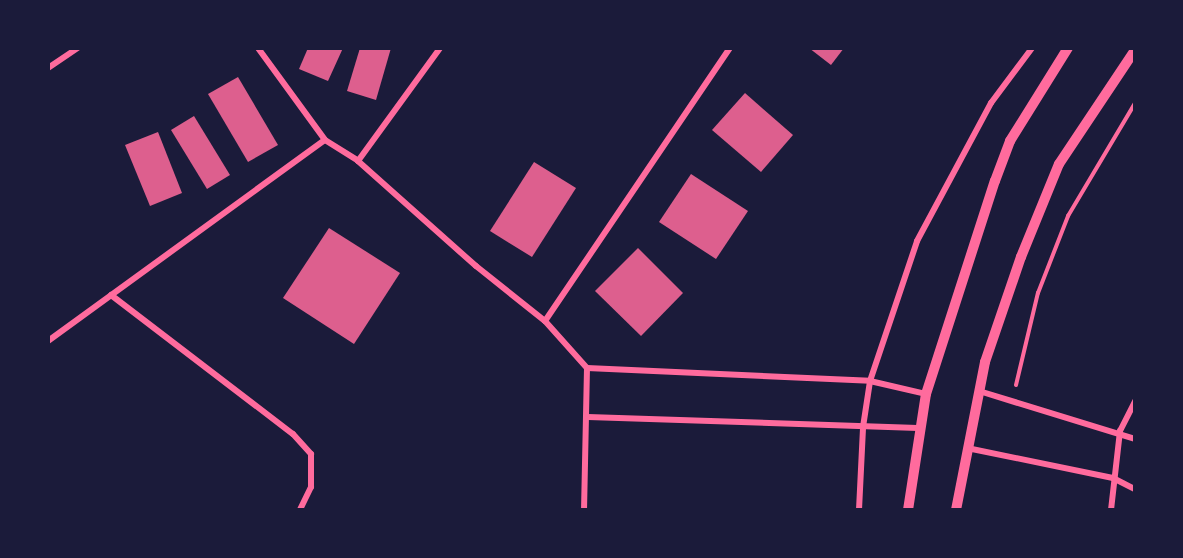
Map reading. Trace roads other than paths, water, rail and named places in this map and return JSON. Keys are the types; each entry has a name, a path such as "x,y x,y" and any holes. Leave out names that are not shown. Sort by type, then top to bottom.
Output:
{"street":[{"path":"48,68 78,48"},
{"path":"258,48 325,140 358,161 476,266 545,321 587,368 588,417 584,510"},
{"path":"358,161 440,48"},
{"path":"545,321 730,48"},
{"path":"859,510 863,427 870,381 917,241 991,103 1032,48"},
{"path":"908,510 918,428 926,394 1010,141 1068,48"},
{"path":"956,510 978,390 1021,257 1059,164 1135,50"},
{"path":"48,341 325,140"},
{"path":"111,295 293,434 311,454 311,488 300,510"},
{"path":"587,368 870,381 926,394"},
{"path":"978,390 1120,431 1135,439"},
{"path":"1111,510 1120,431 1135,400"},
{"path":"588,417 918,428"},
{"path":"966,448 1113,478 1135,489"}]}
